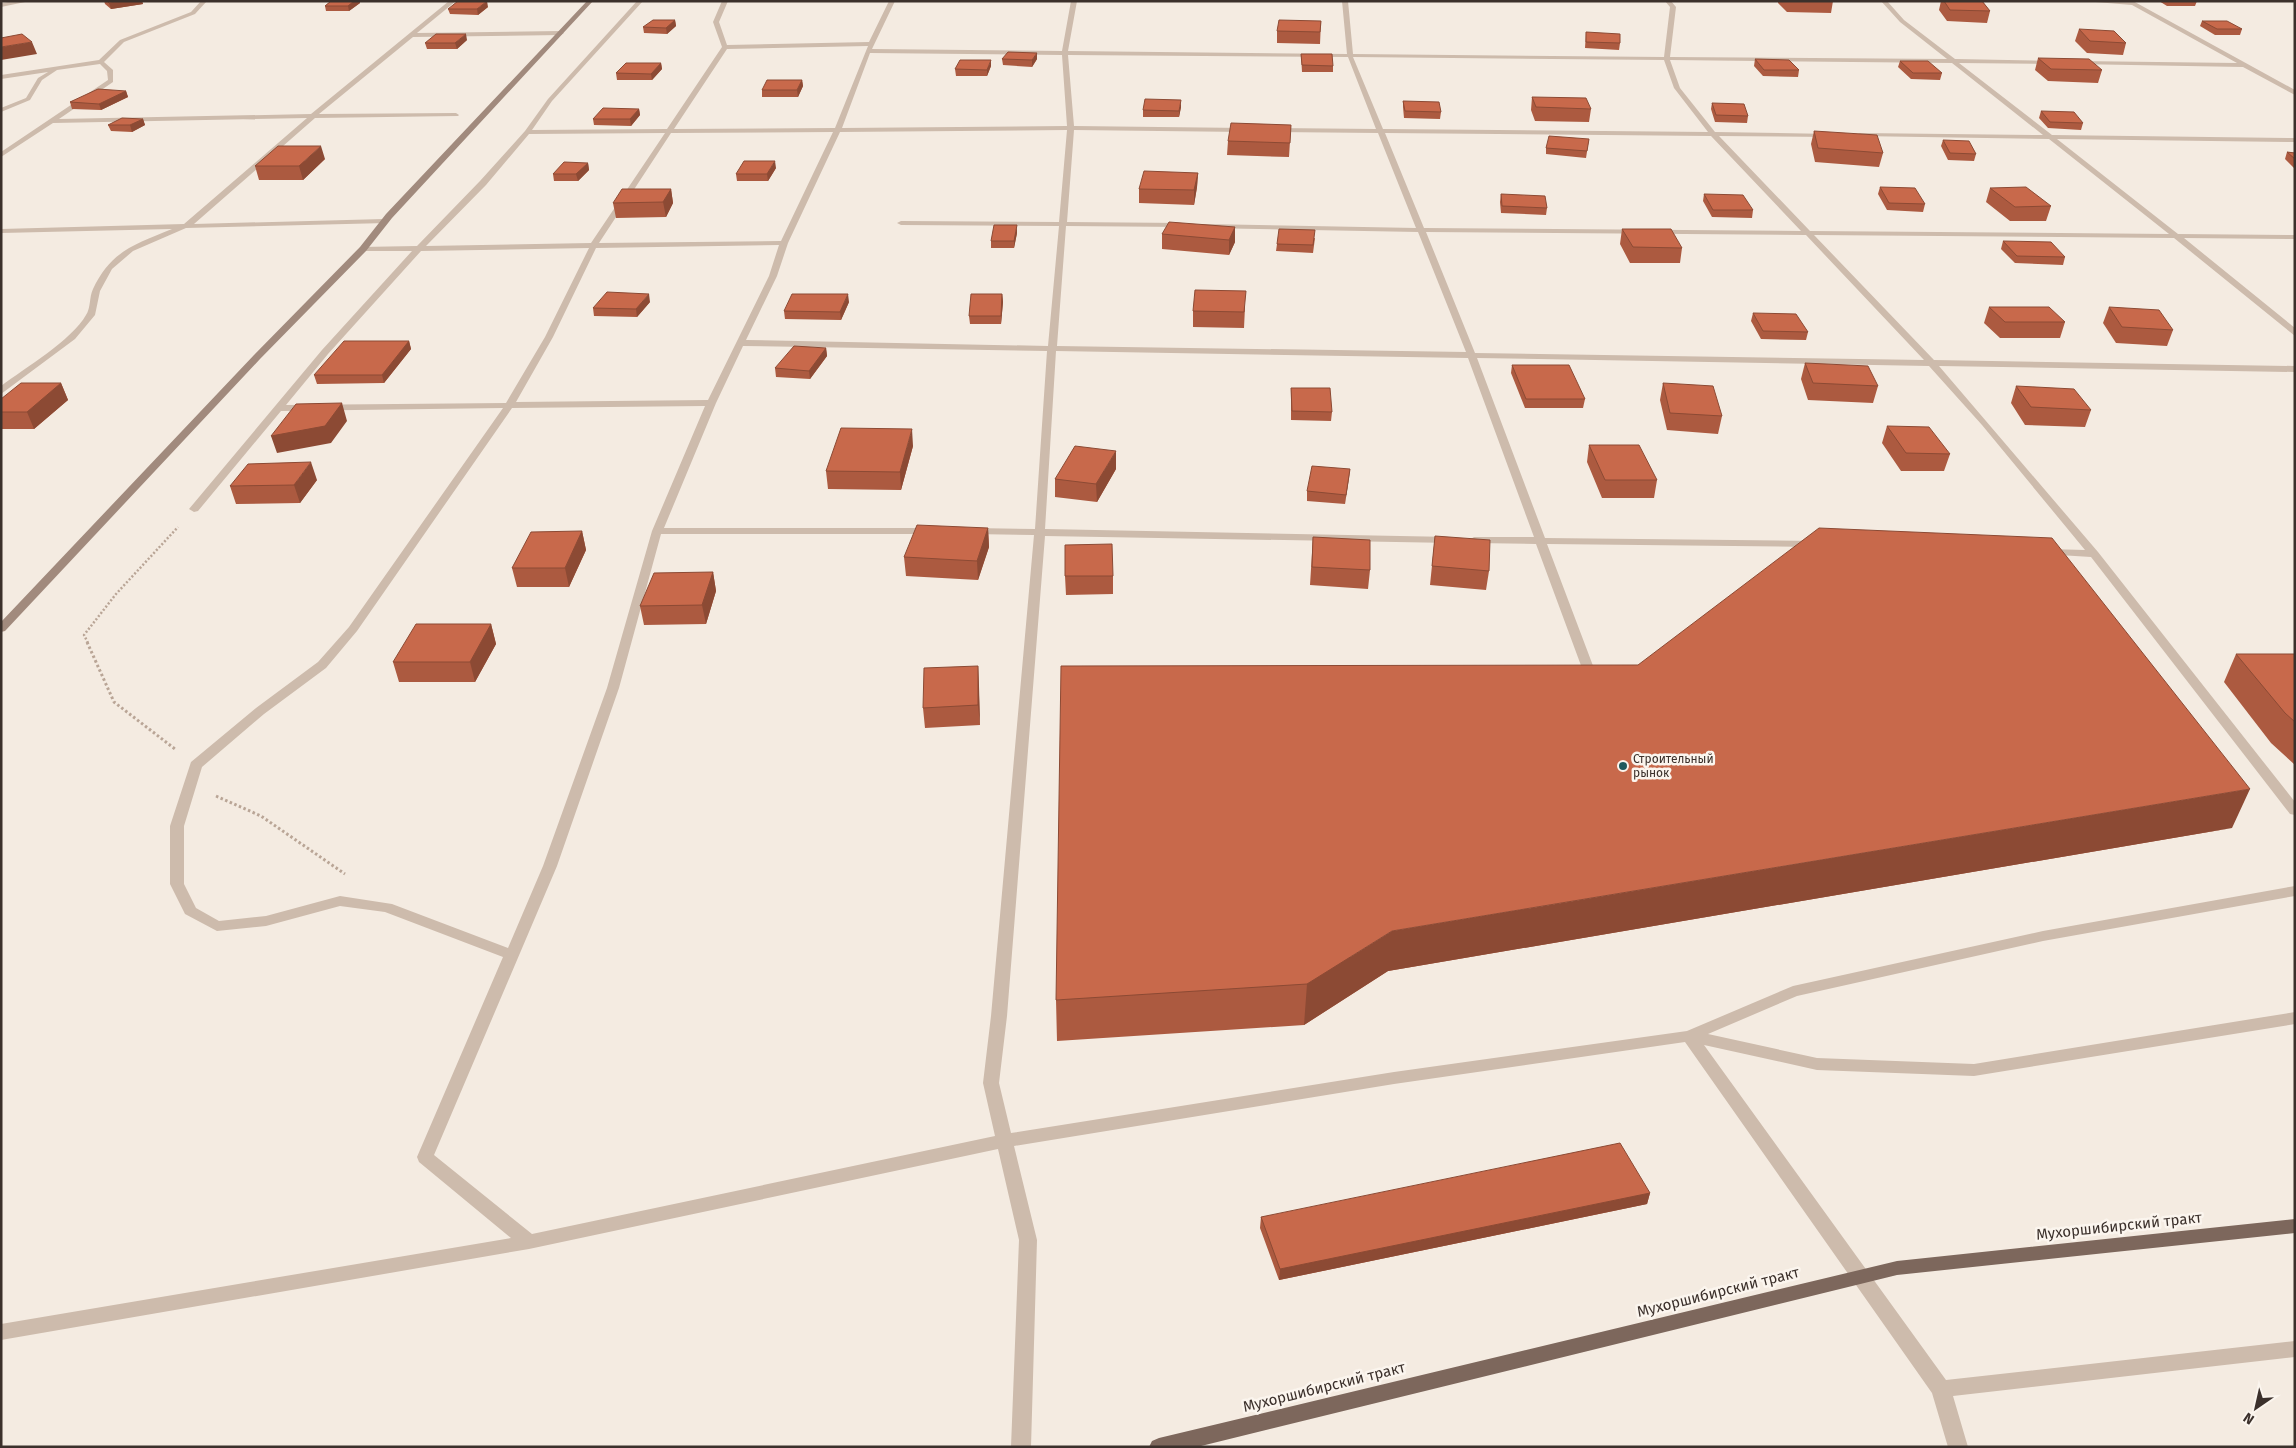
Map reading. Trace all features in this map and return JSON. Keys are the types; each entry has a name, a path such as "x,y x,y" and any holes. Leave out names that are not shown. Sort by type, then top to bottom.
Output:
{"main road":[{"name":"Мухоршибирский тракт","path":"1159,1447 1897,1268 2295,1226"}],"street":[{"path":"1,5 27,1"},
{"path":"1,77 101,62 122,41 193,13 204,1"},
{"path":"1,391 72,337 91,314 96,291 109,268 130,249 188,225 311,118 453,1"},
{"path":"1,629 257,357 363,249 384,221 590,1"},
{"path":"194,509 325,352 419,248 483,183 527,132 550,100 640,1"},
{"path":"725,1 716,22 725,47"},
{"path":"529,1242 425,1157 550,866 613,688 657,531 711,403 773,276 784,243 837,131 869,48 892,1"},
{"path":"1021,1447 1028,1240 991,1083 1040,531 1052,349 1071,128 1064,53 1074,1"},
{"path":"1345,1 1350,56 1472,356 1593,684"},
{"path":"1668,1 1672,7 1667,59 1677,88 1713,134 1932,363 2094,554 2295,811"},
{"path":"1884,1 1902,20 2175,235 2295,333"},
{"path":"2086,1 2131,2 2295,94"},
{"path":"412,35 560,33"},
{"path":"725,47 869,48 1064,53 2060,62"},
{"path":"512,955 387,907 340,901 266,921 217,926 190,911 177,884 177,826 196,765 260,711 322,665 353,629 509,406 549,337 594,245 725,47"},
{"path":"1,155 111,81 110,70 101,62"},
{"path":"2070,62 2246,65"},
{"path":"1,110 28,99 40,79 61,68"},
{"path":"52,121 146,118 311,118 456,115"},
{"path":"527,132 1071,128 1255,130"},
{"path":"1265,130 1842,135"},
{"path":"1852,135 2295,140"},
{"path":"1,230 384,221"},
{"path":"901,223 1063,223 1421,230 2295,237"},
{"path":"363,249 784,243"},
{"path":"740,343 2295,369"},
{"path":"278,408 711,403"},
{"path":"657,531 942,531"},
{"path":"962,531 1541,542 1826,545"},
{"path":"2034,552 2094,554"},
{"path":"1,1332 529,1242 1004,1141 1394,1078 1689,1036 1794,990 2043,936 2295,890"},
{"path":"1689,1036 1817,1064 1974,1070 2295,1018"},
{"path":"1689,1036 1941,1389 1958,1447"},
{"path":"1941,1389 2295,1348"}],"path":[{"path":"194,509 116,594 84,635 114,702 196,765 211,793 261,816 352,878 387,907"}],"building":[{"path":"107,1 123,1 109,3"},
{"path":"331,1 354,1 348,6 325,6"},
{"path":"458,1 487,1 477,9 448,9"},
{"path":"1944,1 1982,1 1990,11 1950,10"},
{"path":"653,20 675,20 666,28 643,27"},
{"path":"1279,20 1321,21 1320,32 1277,31"},
{"path":"2202,21 2227,21 2242,29 2217,29"},
{"path":"2079,29 2114,31 2126,43 2090,41"},
{"path":"1586,32 1620,34 1620,43 1586,42"},
{"path":"22,34 32,42 1,47 1,38"},
{"path":"436,34 466,34 455,43 425,43"},
{"path":"1008,52 1037,53 1032,60 1002,59"},
{"path":"1301,54 1332,54 1333,66 1302,65"},
{"path":"2038,58 2089,59 2102,70 2051,69"},
{"path":"1755,59 1789,60 1799,70 1764,70"},
{"path":"960,60 991,60 987,70 955,69"},
{"path":"1900,61 1928,61 1942,73 1913,73"},
{"path":"626,63 661,63 651,74 616,73"},
{"path":"767,80 802,80 797,90 762,90"},
{"path":"98,89 126,91 99,104 70,102"},
{"path":"1532,97 1586,98 1591,109 1536,107"},
{"path":"1145,99 1181,100 1179,111 1143,110"},
{"path":"1403,101 1439,102 1441,112 1405,111"},
{"path":"1712,103 1744,104 1748,116 1716,115"},
{"path":"603,108 639,109 630,119 593,119"},
{"path":"2041,111 2074,112 2083,123 2050,122"},
{"path":"122,118 143,119 130,125 108,125"},
{"path":"1231,123 1291,125 1290,143 1228,141"},
{"path":"1814,131 1877,135 1883,153 1818,148"},
{"path":"1549,136 1589,139 1587,151 1546,148"},
{"path":"1943,140 1969,141 1976,154 1950,153"},
{"path":"278,146 321,146 299,166 255,166"},
{"path":"2287,152 2295,153 2295,159"},
{"path":"744,161 775,161 767,174 736,174"},
{"path":"564,162 588,163 576,174 553,174"},
{"path":"1144,171 1198,173 1194,190 1139,189"},
{"path":"1880,187 1915,188 1925,204 1889,203"},
{"path":"2026,187 2051,206 2015,207 1990,188"},
{"path":"622,189 671,189 663,202 613,203"},
{"path":"1501,194 1545,196 1547,208 1502,206"},
{"path":"1704,194 1743,195 1753,210 1713,210"},
{"path":"1169,222 1235,227 1229,240 1162,234"},
{"path":"994,225 1017,225 1014,241 991,241"},
{"path":"1279,229 1315,230 1313,245 1277,244"},
{"path":"1622,229 1671,229 1682,248 1633,247"},
{"path":"2003,241 2051,242 2065,257 2017,256"},
{"path":"1195,290 1246,291 1244,312 1193,311"},
{"path":"607,292 649,294 636,309 593,308"},
{"path":"792,294 848,294 840,312 784,311"},
{"path":"971,294 1002,294 1001,316 969,316"},
{"path":"1989,307 2049,307 2065,322 2005,322"},
{"path":"2109,307 2159,310 2173,330 2122,327"},
{"path":"1753,313 1796,314 1808,332 1763,331"},
{"path":"344,341 409,341 382,375 314,375"},
{"path":"794,346 826,348 809,371 775,368"},
{"path":"1805,363 1868,366 1878,386 1813,383"},
{"path":"1512,365 1569,365 1585,399 1526,399"},
{"path":"21,383 61,383 27,412 1,412 1,399"},
{"path":"1663,383 1713,386 1722,416 1670,413"},
{"path":"2016,386 2074,389 2091,410 2031,407"},
{"path":"1291,388 1330,388 1332,412 1292,411"},
{"path":"342,403 325,426 271,436 296,404"},
{"path":"1887,426 1929,427 1950,454 1906,453"},
{"path":"841,428 912,429 900,472 826,471"},
{"path":"1589,445 1639,445 1657,480 1605,480"},
{"path":"1075,446 1116,451 1096,484 1055,479"},
{"path":"311,462 294,485 230,486 248,464"},
{"path":"1312,466 1350,469 1346,495 1307,491"},
{"path":"917,525 988,528 977,561 904,557"},
{"name":"Строительный рынок","path":"1819,528 2052,538 2250,789 1392,931 1307,984 1056,1000 1061,666 1638,665"},
{"path":"582,531 565,568 512,568 531,532"},
{"path":"1435,536 1490,540 1489,571 1432,566"},
{"path":"1313,537 1370,540 1370,570 1312,567"},
{"path":"1112,544 1113,576 1065,576 1065,545"},
{"path":"713,572 702,605 640,606 654,573"},
{"path":"416,624 491,624 470,662 393,662"},
{"path":"2236,654 2295,654 2295,722 2285,713"},
{"path":"978,666 978,705 923,708 924,668"},
{"path":"1620,1143 1650,1193 1280,1269 1261,1217"}],"place":[{"name":"Строительный рынок","path":"1623,766"}]}
